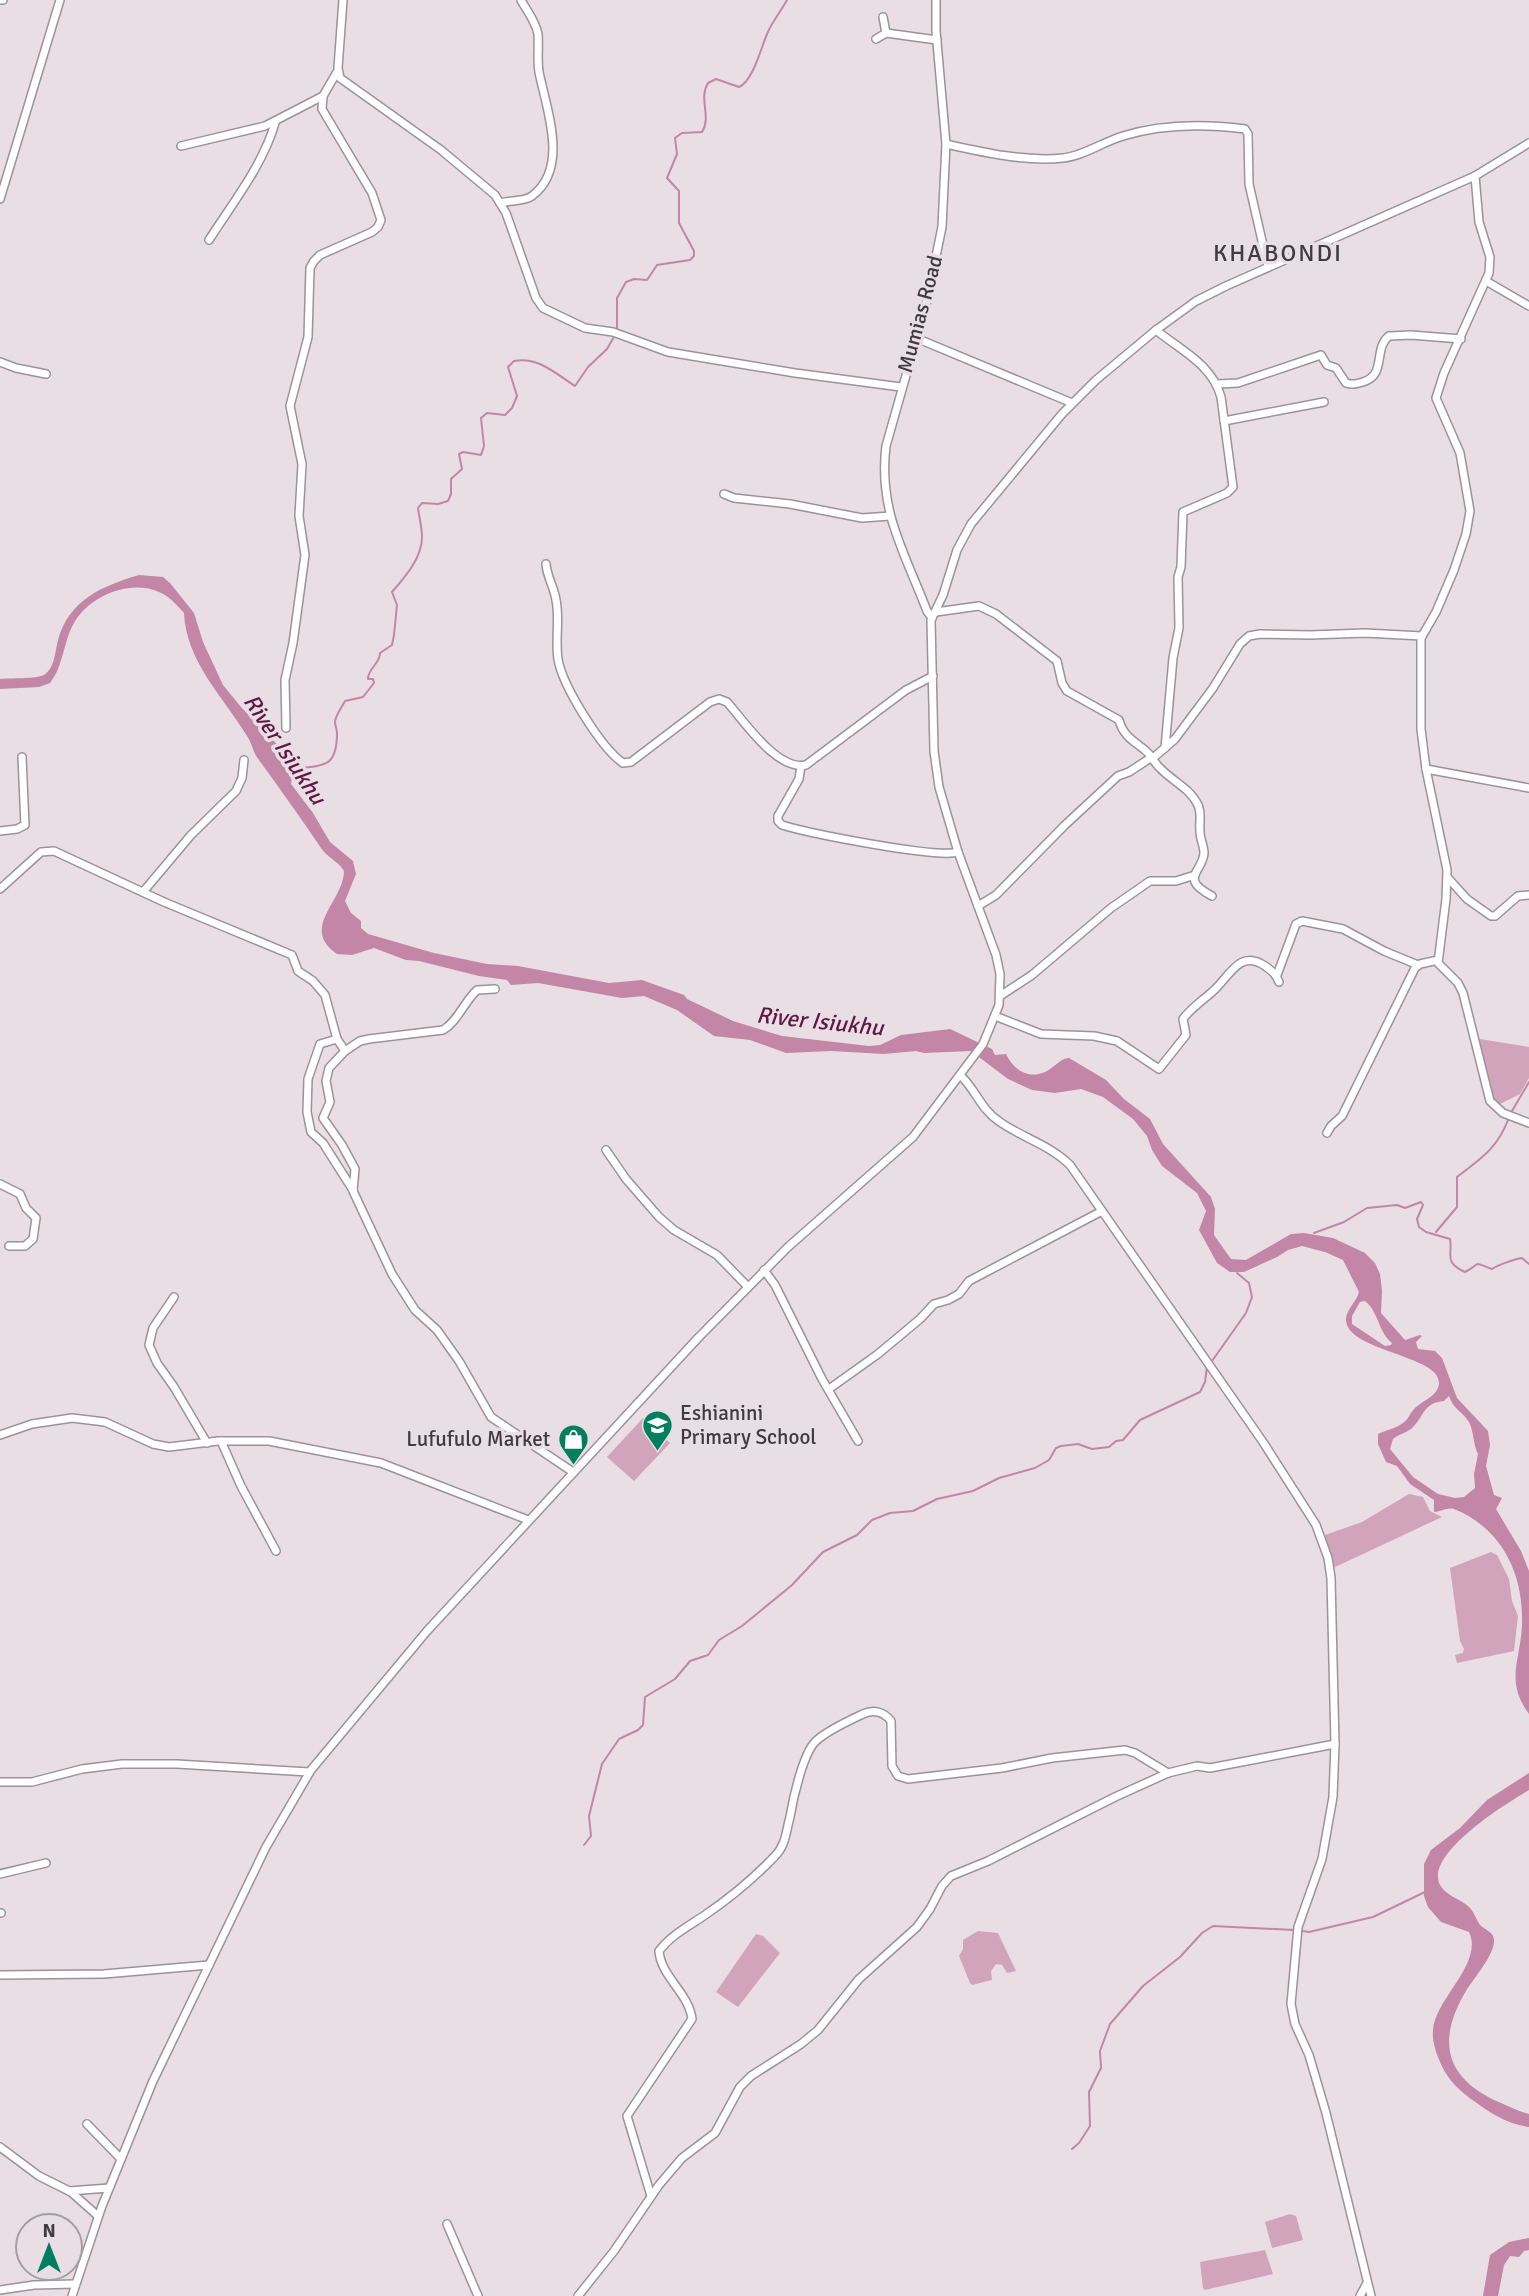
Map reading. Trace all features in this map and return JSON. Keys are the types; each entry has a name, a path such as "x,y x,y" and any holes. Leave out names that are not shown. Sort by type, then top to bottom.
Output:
{"street":[{"path":"0,199 60,0"},
{"path":"286,728 285,680 305,555 299,516 302,464 290,406 308,337 310,268 320,255 372,232 381,220 373,193 321,103 337,71 343,0"},
{"path":"500,202 524,200 533,195 548,175 552,157 548,104 538,66 537,31 521,0"},
{"name":"Mumias Road","path":"934,615 928,611 890,516 883,468 901,387 936,263 945,201 946,144 936,0"},
{"path":"883,17 886,33"},
{"path":"876,39 886,33 937,40"},
{"path":"337,71 342,80 441,150 488,188 500,202 538,304 587,329 616,333 676,353 826,378 901,387"},
{"path":"181,146 275,123 323,96"},
{"path":"209,240 268,142 275,123"},
{"path":"946,144 1016,158 1061,158 1142,132 1188,127 1245,129 1248,134 1248,174 1252,204 1268,267"},
{"path":"72,2296 98,2216 153,2081 266,1847 309,1772 427,1631 764,1270 909,1141 983,1044 1000,996 998,962 958,852 936,773 933,676 934,615 957,550 971,524 1072,403 1156,330 1205,296 1475,176 1529,142"},
{"path":"1475,176 1479,222 1491,261 1486,281 1444,373 1436,398 1460,453 1469,516 1465,538 1449,583 1422,636 1421,729 1447,878 1438,960 1464,993 1490,1101 1503,1113 1529,1123"},
{"path":"1486,281 1529,306"},
{"path":"1156,330 1198,361 1217,384 1232,489 1183,512 1181,567 1178,578 1179,628 1170,685 1165,748"},
{"path":"1217,384 1238,383 1321,355 1327,365 1336,368 1345,382 1352,384 1370,380 1375,376 1382,344 1389,336 1461,339"},
{"path":"916,338 1072,403"},
{"path":"0,362 46,374"},
{"path":"1224,421 1324,402"},
{"path":"724,494 734,498 790,504 862,518 890,516"},
{"path":"546,564 547,576 556,601 557,651 564,678 581,710 615,757 623,762 631,762 710,702 719,699 727,702 767,748 786,762 801,766 814,760 906,690 933,676"},
{"path":"934,615 979,606 996,614 1056,661 1066,691 1118,719 1122,730 1153,758 1160,769 1172,776 1194,799 1200,810 1204,855 1195,876 1199,888 1212,896"},
{"path":"978,906 996,895 1118,776 1153,758 1175,739 1213,688 1240,644 1249,636 1374,633 1422,636"},
{"path":"0,831 25,825 22,757"},
{"path":"143,892 191,835 236,791 242,778 244,760"},
{"path":"801,766 799,779 778,816 780,824 908,849 946,854 958,852"},
{"path":"1426,769 1529,788"},
{"path":"0,889 41,852 49,850 292,955 298,971 313,981 325,995 337,1039 345,1051"},
{"path":"1000,996 1032,975 1111,908 1150,881 1176,881 1195,876"},
{"path":"1447,878 1468,899 1491,916 1495,916 1518,896 1529,895"},
{"path":"995,1016 1041,1034 1094,1036 1117,1041 1158,1069 1186,1035 1183,1019 1236,965 1246,960 1255,960 1278,979 1296,925 1301,921 1341,929 1418,965 1438,960"},
{"path":"1327,1133 1342,1116 1418,965"},
{"path":"353,1191 355,1169 323,1118 330,1105 326,1081 337,1057 360,1041 443,1030 451,1025 465,1002 477,989 495,989"},
{"path":"337,1039 323,1041 308,1079 307,1112 311,1132 323,1143 353,1191 403,1292 459,1361 491,1417 573,1472"},
{"path":"961,1076 987,1112 999,1122 1062,1157 1233,1396 1321,1535 1331,1578 1335,1744 1331,1818 1322,1859 1298,1927 1291,2004 1295,2024 1309,2055 1326,2113 1371,2296"},
{"path":"606,1150 639,1197 659,1217 674,1230 717,1255 748,1287"},
{"path":"0,1184 20,1194 26,1208 36,1219 33,1239 25,1246 10,1243 0,1249"},
{"path":"830,1389 920,1320 934,1304 954,1297 969,1281 1102,1211"},
{"path":"764,1270 775,1285 858,1441"},
{"path":"174,1297 153,1328 149,1345 157,1363 207,1443"},
{"path":"0,1435 42,1422 86,1418 105,1422 160,1446 221,1441 269,1441 381,1463 528,1520"},
{"path":"221,1441 241,1486 276,1551"},
{"path":"651,2196 627,2116 692,2019 690,2008 666,1972 659,1951 677,1934 756,1874 779,1851 784,1841 797,1787 816,1741 863,1714 876,1712 884,1714 891,1721 893,1770 898,1776 908,1779 1116,1750 1135,1753 1168,1773"},
{"path":"578,2296 682,2158 715,2133 732,2098 743,2083 807,2039 859,1979 917,1927 951,1876 988,1861 1103,1802 1168,1773 1197,1766 1210,1768 1335,1744"},
{"path":"0,1782 22,1783 82,1769 122,1764 177,1764 309,1772"},
{"path":"0,1874 46,1863"},
{"path":"0,1975 104,1974 209,1965"},
{"path":"87,2124 121,2159"},
{"path":"0,2147 39,2176 68,2190 98,2216"},
{"path":"68,2190 109,2188"},
{"path":"447,2224 478,2296"},
{"path":"1360,2296 1367,2283"},
{"path":"0,2290 34,2285 75,2284"}],"shaded area":[{"path":"139,575 163,577 170,583 194,613 203,642 223,685 299,767 299,775 292,778 291,784 330,842 353,861 356,874 345,901 351,913 361,921 361,928 368,934 434,953 487,964 518,966 609,983 642,980 684,995 687,999 733,1021 782,1036 869,1046 880,1045 901,1035 950,1029 992,1049 995,1055 1006,1054 1020,1071 1033,1075 1047,1071 1069,1058 1106,1080 1124,1099 1150,1119 1163,1144 1211,1197 1215,1209 1214,1235 1231,1259 1246,1260 1291,1234 1304,1233 1333,1238 1365,1253 1375,1263 1380,1274 1381,1313 1405,1340 1420,1335 1422,1336 1416,1342 1418,1349 1435,1351 1442,1358 1457,1398 1488,1431 1490,1445 1486,1466 1494,1495 1502,1498 1496,1509 1521,1551 1529,1571 1529,1714 1517,1691 1516,1671 1522,1607 1514,1572 1507,1556 1498,1541 1471,1518 1454,1509 1434,1512 1434,1500 1410,1484 1397,1466 1386,1462 1378,1444 1378,1434 1403,1423 1416,1407 1435,1393 1438,1379 1431,1370 1417,1362 1364,1341 1352,1332 1346,1317 1359,1292 1343,1260 1302,1246 1244,1272 1230,1272 1217,1263 1199,1230 1206,1211 1197,1193 1162,1166 1147,1136 1133,1119 1103,1097 1081,1089 1055,1093 1032,1090 1008,1079 971,1051 786,1053 750,1040 714,1036 677,1010 644,996 622,998 538,983 511,985 507,980 406,960 374,948 352,955 337,954 326,944 322,934 326,914 338,893 344,871 321,848 257,757 249,739 198,663 186,630 184,613 169,598 148,588 111,592 90,605 74,623 58,669 50,683 39,687 0,689 0,679 35,677 48,672 63,626 79,605 112,584","holes":["1365,1301 1392,1343 1391,1345 1385,1346 1352,1324 1352,1316 1360,1302","1449,1396 1469,1422 1478,1454 1474,1474 1475,1488 1464,1497 1455,1498 1438,1494 1413,1477 1390,1449 1393,1439 1411,1429 1428,1407 1444,1401"]},
{"path":"1480,1039 1529,1047 1529,1078 1520,1094 1500,1104 1492,1100 1477,1041"},
{"path":"643,1418 670,1443 634,1481 607,1457"},
{"path":"1409,1494 1423,1497 1430,1511 1442,1517 1333,1568 1325,1535 1362,1522"},
{"path":"1491,1552 1497,1555 1509,1579 1512,1601 1518,1616 1514,1651 1457,1663 1455,1655 1463,1653 1464,1649 1460,1641 1450,1568"},
{"path":"1529,1773 1529,1790 1470,1831 1444,1859 1438,1873 1443,1889 1469,1907 1480,1925 1494,1937 1488,1959 1457,2008 1451,2024 1450,2054 1464,2079 1477,2090 1529,2114 1529,2127 1505,2120 1471,2099 1451,2081 1438,2057 1433,2037 1436,2018 1465,1968 1472,1944 1469,1932 1441,1922 1428,1907 1424,1896 1424,1864 1431,1850 1460,1828 1487,1800"},
{"path":"978,1931 998,1933 1016,1971 1007,1973 1002,1965 996,1964 991,1971 992,1980 972,1985 970,1983 959,1956 963,1949 963,1940"},
{"path":"756,1934 763,1936 780,1953 738,2007 716,1992"},
{"path":"1290,2214 1296,2216 1303,2240 1272,2248 1265,2222"},
{"path":"1529,2238 1529,2250 1519,2257 1510,2256 1504,2265 1498,2296 1483,2296 1490,2255 1509,2242"},
{"path":"1265,2250 1273,2274 1205,2290 1203,2288 1200,2262"}],"waterway":[{"path":"617,330 617,298 626,282 634,279 647,280 657,265 690,260 694,256 679,223 679,191 667,178 677,154 675,138 682,133 702,132 706,120 704,95 708,83 716,79 739,87 744,84 756,64 769,30 787,0"},
{"name":"River Isiukhu","path":"297,768 316,766 332,758 337,744 335,720 345,701 363,697 374,683 373,679 368,679 370,672 380,653 392,645 394,635 397,605 392,592 412,567 421,545 418,508 422,503 438,504 448,501 451,479 462,469 459,454 463,452 481,455 484,446 481,418 487,413 505,415 512,408 517,396 508,367 514,361 531,361 546,367 575,386 588,367 607,349 615,335"},
{"path":"1512,1111 1529,1082"},
{"path":"1436,1232 1457,1207 1457,1177 1493,1146 1508,1120"},
{"path":"1314,1233 1344,1222 1367,1208 1397,1205 1405,1208 1421,1202 1423,1205 1417,1219 1419,1227 1426,1232 1450,1239 1450,1258 1458,1268 1465,1272 1479,1264 1492,1269 1522,1258 1529,1264"},
{"path":"1212,1361 1246,1313 1252,1297 1249,1283 1237,1273"},
{"path":"584,1845 591,1836 589,1816 602,1764 619,1739 643,1725 645,1697 675,1679 690,1661 708,1655 719,1640 742,1626 792,1585 823,1552 857,1535 872,1520 890,1513 913,1511 937,1499 973,1491 999,1478 1035,1468 1049,1460 1056,1448 1061,1446 1078,1444 1092,1449 1109,1447 1116,1441 1123,1440 1140,1420 1200,1392 1205,1382 1207,1367"},
{"path":"1302,1931 1309,1932 1373,1917 1425,1892"},
{"path":"1072,2149 1090,2126 1089,2092 1101,2068 1100,2051 1110,2024 1143,1986 1213,1926 1294,1930"}],"place":[{"name":"Eshianini Primary School","path":"657,1452"},
{"name":"Lufufulo Market","path":"573,1466"}],"district":[{"name":"KHABONDI","path":"1278,253"}]}
